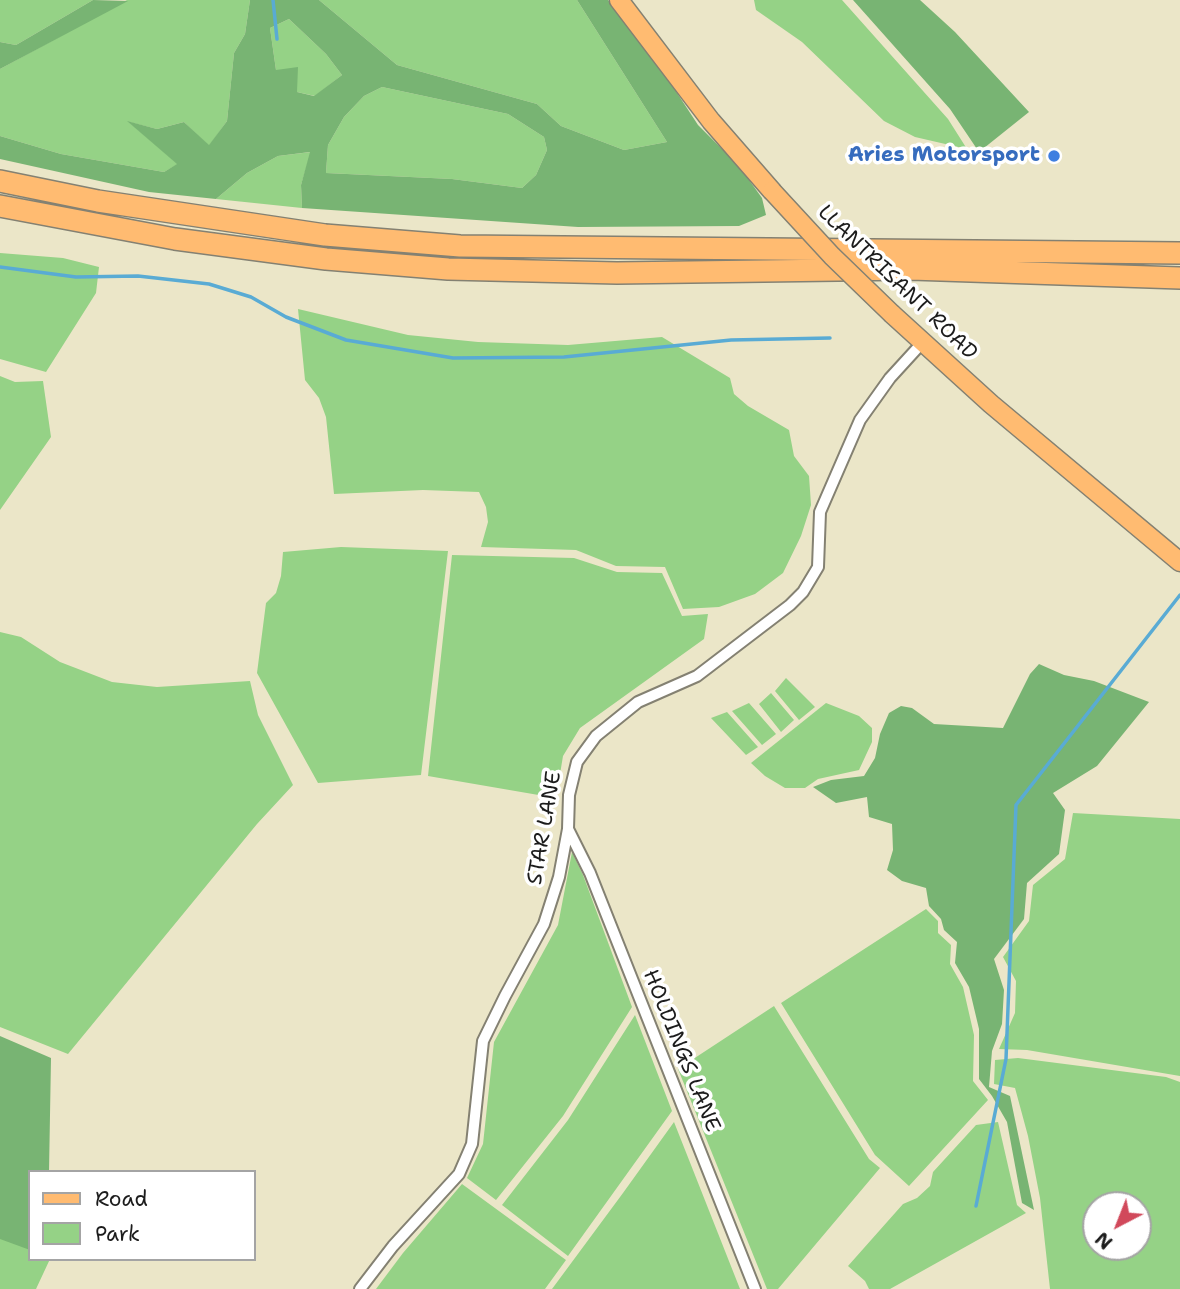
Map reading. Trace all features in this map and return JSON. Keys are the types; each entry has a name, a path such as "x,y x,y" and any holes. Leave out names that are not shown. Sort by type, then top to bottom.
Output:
{"highway":[{"path":"0,181 98,201 325,235 460,246 1180,253"},
{"path":"0,206 188,241 327,259 448,269 617,273 911,269 1180,278"}],"main road":[{"name":"LLANTRISANT ROAD","path":"619,0 711,121 832,256 922,343 991,404 1180,562"}],"street":[{"name":"STAR LANE","path":"360,1289 393,1246 459,1174 472,1144 483,1041 544,924 559,877 568,829 569,795 577,762 596,736 638,702 697,676 790,605 803,592 818,567 820,512 860,420 890,378 922,343"},
{"name":"HOLDINGS LANE","path":"568,829 590,873 755,1289"}],"green space":[{"path":"0,0 93,0 16,45 0,42"},
{"path":"93,0 128,1 0,69 0,42 16,45"},
{"path":"127,0 250,0 245,34 234,53 227,121 209,146 184,122 157,129 129,122 178,164 164,172 61,154 0,136 0,69"},
{"path":"250,0 319,0 397,65 537,104 561,126 624,150 667,142 577,0 608,0 664,73 698,125 739,166 762,198 766,215 739,226 578,227 302,208 301,185 310,152 278,156 247,173 216,199 149,192 0,159 0,136 61,154 164,172 177,164 127,121 157,129 184,122 209,145 227,121 234,53 245,34","holes":["289,19 326,54 342,75 314,96 297,92 298,67 276,70 270,28","382,87 508,114 544,137 547,150 536,175 522,188 452,179 326,173 328,145 344,117 364,96"]},
{"path":"319,0 577,0 667,142 624,150 561,126 537,104 397,65"},
{"path":"754,0 842,0 948,119 967,149 915,137 884,121 802,42 756,10"},
{"path":"853,0 920,0 955,32 1029,112 979,152 950,109"},
{"path":"289,19 326,54 342,75 315,96 297,92 276,70 270,28"},
{"path":"382,87 508,114 544,137 547,150 536,175 522,188 452,179 326,173 328,145 344,117 364,96"},
{"path":"311,152 301,185 302,208 216,199 247,173 278,156"},
{"path":"0,253 63,258 99,267 96,293 46,372 0,359"},
{"path":"298,309 408,335 478,342 568,345 662,337 730,378 734,394 748,406 789,430 794,456 809,476 811,505 801,536 783,573 755,594 719,607 683,609 665,567 616,566 576,550 481,547 488,522 486,507 479,492 423,490 334,494 326,417 319,398 305,380"},
{"path":"0,376 15,382 43,381 51,437 0,510"},
{"path":"341,547 448,551 421,775 318,783 257,673 266,603 276,593 283,552"},
{"path":"452,555 574,558 617,572 662,573 682,616 708,614 704,639 580,728 563,756 556,798 428,776"},
{"path":"0,632 21,637 60,662 112,682 157,687 250,681 258,715 293,785 257,824 68,1054 0,1027"},
{"path":"1039,664 1064,675 1094,681 1149,702 1097,766 1053,793 1065,810 1059,854 1027,883 1024,919 994,959 1004,990 1002,1024 992,1051 989,1087 1010,1096 1034,1210 1022,1203 1007,1122 979,1079 979,1029 969,987 955,963 957,942 944,930 941,919 929,906 926,888 902,881 887,870 893,850 892,824 869,817 867,797 836,803 813,787 831,780 864,776 875,758 880,734 889,713 901,706 912,708 934,724 1003,728 1030,674"},
{"path":"786,678 815,707 799,720 775,691"},
{"path":"771,693 794,720 781,732 759,704"},
{"path":"749,703 776,734 762,745 732,711"},
{"path":"826,703 859,716 872,728 872,742 859,770 818,779 805,788 785,788 765,776 751,763"},
{"path":"727,712 758,747 746,755 711,718"},
{"path":"1073,813 1180,819 1180,1076 1027,1050 999,1049 1015,1013 1016,981 1003,957 1029,921 1033,885 1065,859"},
{"path":"572,852 632,1007 563,1116 496,1200 467,1178 483,1144 494,1042 558,925"},
{"path":"926,909 938,921 938,933 951,945 950,964 963,987 974,1035 973,1081 988,1100 909,1186 875,1155 781,1003"},
{"path":"774,1006 869,1159 880,1168 778,1289 767,1289 678,1069"},
{"path":"635,1015 672,1111 568,1256 502,1205 568,1120"},
{"path":"0,1036 51,1058 49,1170 28,1170 28,1249 0,1239"},
{"path":"1018,1058 1166,1077 1180,1082 1180,1289 1050,1289 1040,1198 1015,1088 994,1084 995,1060"},
{"path":"674,1122 740,1289 552,1289 623,1193"},
{"path":"998,1122 1017,1205 1026,1213 890,1289 869,1289 865,1281 848,1266 903,1204 917,1198 930,1186 933,1172 976,1125"},
{"path":"462,1184 566,1260 545,1289 376,1289 403,1253"},
{"path":"0,1238 28,1248 28,1261 49,1261 36,1289 0,1289"}],"waterway":[{"path":"273,0 277,39"},
{"path":"0,267 76,277 138,276 209,284 251,297 286,317 346,340 453,358 564,357 731,340 830,338"},
{"path":"976,1206 1006,1059 1016,805 1180,595"}],"place":[{"name":"Aries Motorsport","path":"1054,156"}]}
